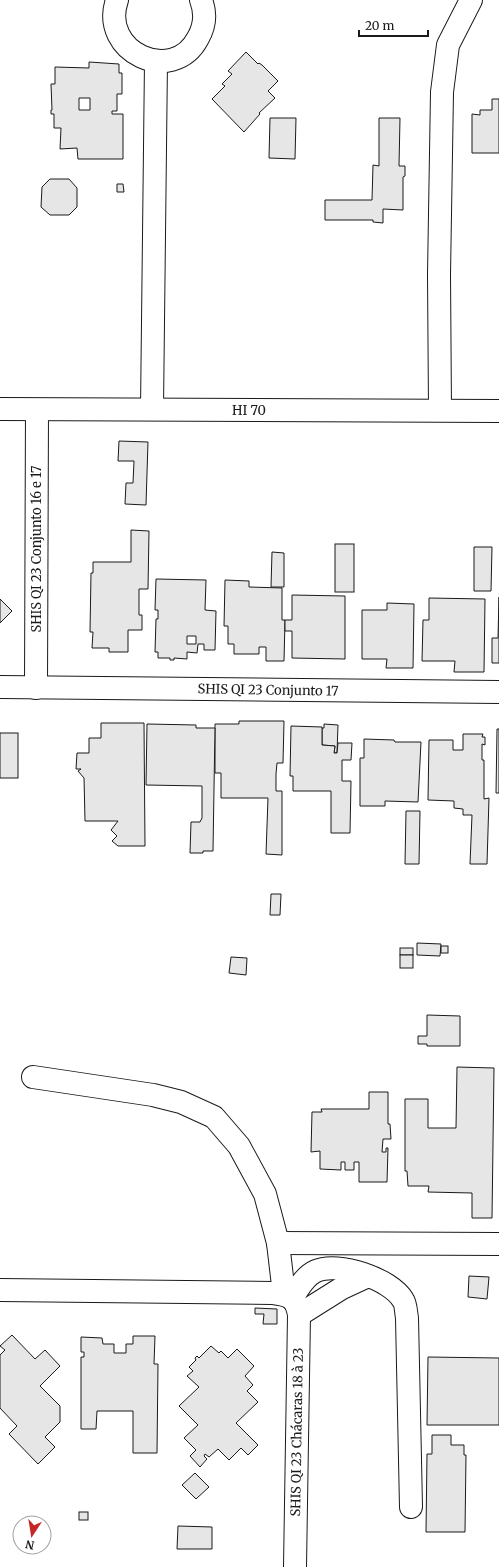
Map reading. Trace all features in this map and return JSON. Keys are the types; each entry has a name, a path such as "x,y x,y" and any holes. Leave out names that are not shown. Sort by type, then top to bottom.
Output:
{"street":[{"path":"117,0 114,8 114,24 119,38 128,50 141,58 156,62 171,60 185,54 196,44 202,30 204,16 201,0"},
{"path":"440,410 439,275 442,92 448,45 471,0"},
{"path":"152,409 156,62"},
{"name":"HI 70","path":"0,409 499,411"},
{"name":"SHIS QI 23 Conjunto 16 e 17","path":"36,410 36,688"},
{"name":"SHIS QI 23 Conjunto 17","path":"0,687 499,692"},
{"name":"SHIS QI 23 Chácaras 18 à 23","path":"33,1077 153,1095 181,1102 214,1117 239,1146 265,1194 292,1303 295,1567"},
{"path":"278,1243 499,1244"},
{"path":"0,1290 273,1293 292,1303 342,1288 368,1276 388,1285 404,1300 407,1318 411,1507"}],"building":[{"path":"246,52 278,81 268,91 275,98 259,113 260,114 244,132 212,99 225,86 222,84 232,74 228,71"},
{"path":"89,62 119,64 119,73 122,73 122,94 117,94 117,111 112,111 112,114 123,114 123,159 78,159 77,148 60,149 61,128 54,128 54,114 51,114 51,84 55,84 55,67 89,68","holes":["79,98 90,98 90,110 79,110"]},
{"path":"492,99 499,99 499,153 472,153 472,114 480,115 480,110 492,110"},
{"path":"270,118 296,118 295,159 269,158"},
{"path":"379,118 400,118 399,166 405,166 405,176 403,177 403,210 383,209 383,223 373,222 373,220 325,220 325,200 372,200 373,165 379,166"},
{"path":"50,179 69,179 77,188 77,207 69,215 50,215 41,207 42,187"},
{"path":"117,184 123,184 124,192 117,192"},
{"path":"119,441 148,442 146,505 125,504 126,483 133,483 134,461 118,461"},
{"path":"131,530 149,531 148,589 139,589 139,615 142,615 142,630 128,630 128,652 109,652 109,648 92,648 93,632 90,632 91,573 93,573 93,562 131,562"},
{"path":"335,544 354,544 354,592 335,592"},
{"path":"474,547 492,547 491,591 474,591"},
{"path":"272,552 284,553 284,587 271,587"},
{"path":"156,579 206,580 205,610 216,611 215,650 204,650 204,644 198,644 197,653 187,652 187,659 174,658 174,660 170,660 170,658 158,658 158,652 155,652 156,619 158,619 158,610 155,610","holes":["187,636 196,636 196,644 187,644"]},
{"path":"225,580 249,581 249,587 282,588 282,620 285,620 284,661 266,661 266,647 259,647 259,654 234,654 234,644 228,644 228,626 224,626"},
{"path":"292,595 345,596 345,659 292,658 292,631 285,631 285,620 292,620"},
{"path":"499,597 499,663 492,663 492,638 498,638"},
{"path":"429,598 485,599 484,672 454,672 455,661 422,661 423,620 429,620"},
{"path":"0,599 12,611 0,623"},
{"path":"387,603 414,604 413,668 386,668 387,659 362,659 362,610 387,610"},
{"path":"239,721 284,721 283,763 277,763 276,774 276,791 282,791 282,855 266,854 268,798 221,798 221,773 215,773 215,724 239,724"},
{"path":"101,723 144,723 145,846 118,846 112,841 117,836 111,830 118,821 85,821 84,778 78,771 81,769 76,769 77,753 89,753 89,738 101,738"},
{"path":"147,724 196,725 196,728 215,728 213,851 190,853 191,822 200,822 202,818 202,786 146,785"},
{"path":"324,724 338,725 337,753 334,753 335,746 322,745 322,728 324,728"},
{"path":"291,726 322,727 322,745 335,746 334,753 337,753 338,743 352,743 351,760 342,760 342,781 351,781 350,833 331,833 331,791 293,791 293,776 290,776"},
{"path":"497,729 499,729 499,793 496,793"},
{"path":"0,733 18,733 18,778 0,778"},
{"path":"463,734 483,734 482,737 485,737 485,745 482,744 482,760 484,760 484,799 489,798 487,864 470,864 472,815 463,815 463,809 454,808 454,801 428,800 429,740 453,740 453,750 463,750"},
{"path":"364,739 394,740 395,742 421,742 418,802 385,801 385,806 360,806 360,758 364,758"},
{"path":"406,811 420,811 419,864 405,864"},
{"path":"271,894 281,894 280,915 270,915"},
{"path":"417,943 441,944 440,956 417,955"},
{"path":"441,946 448,946 448,953 441,953"},
{"path":"400,948 413,948 413,955 400,955"},
{"path":"400,955 413,955 413,968 400,968"},
{"path":"231,957 247,958 246,975 229,973"},
{"path":"427,1015 460,1016 460,1046 427,1046 427,1044 418,1044 418,1036 427,1036"},
{"path":"457,1067 494,1068 492,1218 472,1218 472,1193 428,1192 429,1186 408,1186 407,1171 405,1171 405,1099 428,1099 428,1128 456,1128"},
{"path":"369,1092 388,1092 388,1124 390,1124 391,1139 383,1139 382,1152 386,1152 386,1148 388,1148 387,1182 359,1182 359,1162 354,1162 354,1170 345,1170 345,1162 341,1162 341,1170 320,1169 320,1151 311,1152 312,1112 322,1112 321,1109 369,1109"},
{"path":"469,1276 489,1277 487,1299 468,1297"},
{"path":"255,1308 277,1309 277,1324 263,1324 264,1314 255,1314"},
{"path":"12,1335 35,1359 45,1350 60,1366 40,1386 60,1406 60,1422 45,1437 55,1447 38,1464 9,1434 17,1426 0,1408 0,1355 5,1350 0,1346"},
{"path":"133,1336 155,1336 154,1364 158,1364 157,1453 133,1453 133,1411 97,1411 96,1429 81,1429 81,1357 84,1357 84,1352 81,1352 81,1337 102,1338 103,1344 114,1344 114,1353 126,1353 126,1344 133,1344"},
{"path":"211,1346 219,1353 221,1351 228,1358 237,1349 254,1366 245,1376 253,1385 247,1391 258,1402 236,1423 258,1445 248,1455 241,1448 229,1460 218,1449 209,1457 205,1454 204,1456 207,1459 200,1467 190,1456 196,1450 184,1438 198,1425 179,1406 199,1387 187,1376 193,1371 189,1367 196,1360 195,1358 197,1356 199,1358"},
{"path":"428,1357 499,1358 499,1425 427,1425"},
{"path":"432,1435 451,1435 451,1445 464,1445 464,1455 466,1455 465,1532 426,1532 427,1454 432,1454"},
{"path":"195,1473 209,1487 196,1499 182,1485"},
{"path":"79,1512 88,1512 88,1520 79,1520"},
{"path":"178,1526 212,1527 212,1549 177,1549"}]}
